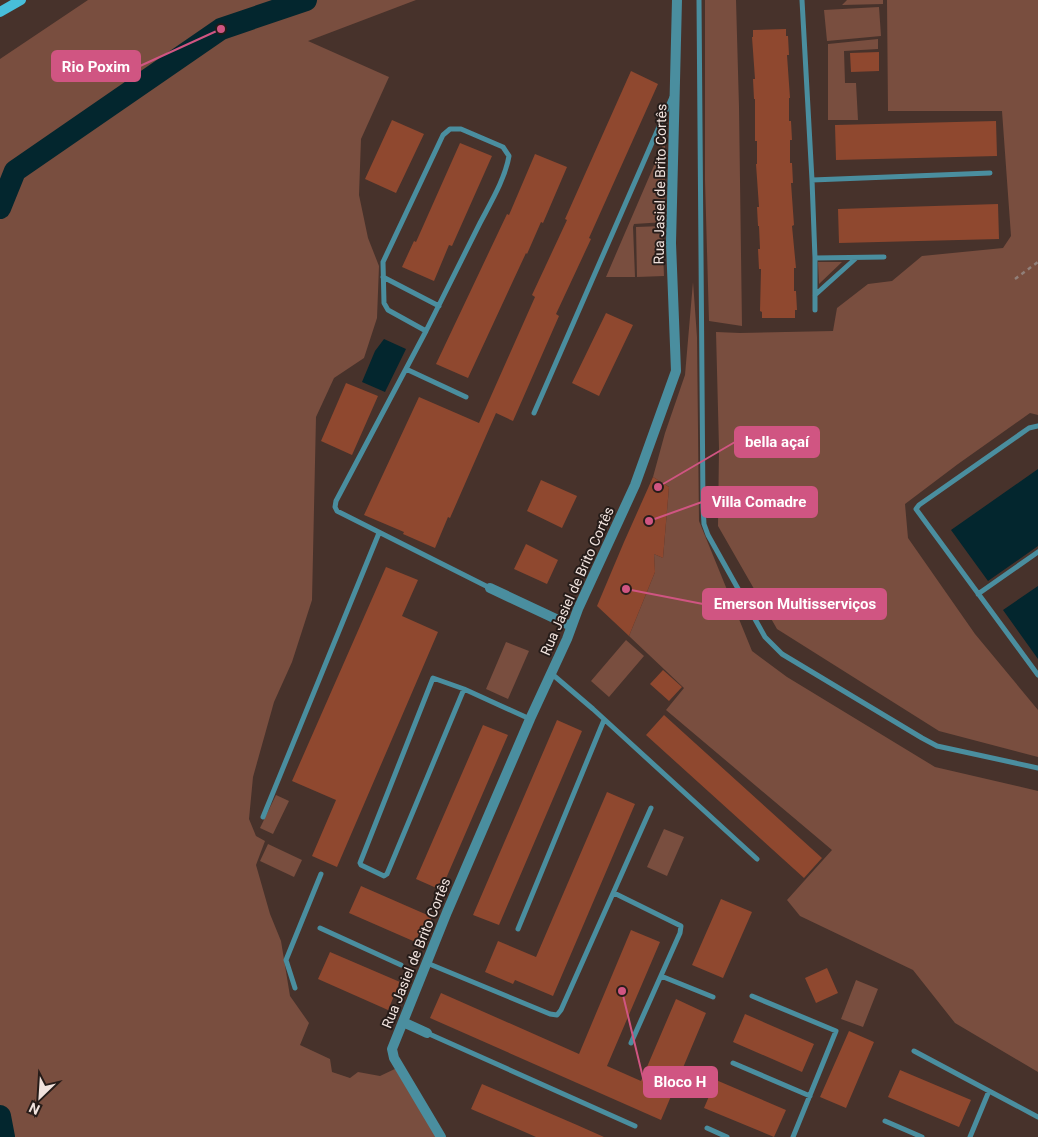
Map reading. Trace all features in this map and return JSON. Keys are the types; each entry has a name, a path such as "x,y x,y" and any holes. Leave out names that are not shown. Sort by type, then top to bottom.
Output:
{"street":[{"path":"0,12 21,0"},
{"name":"Rua Jasiel de Brito Cortês","path":"441,1137 392,1055 392,1049 426,962 530,719 565,645 571,626 635,485 676,371 671,243 677,0"},
{"path":"490,588 571,626"},
{"path":"403,1022 427,1033"}],"lane":[{"path":"699,0 703,507 704,524 708,535 765,637 782,654 937,746 1038,768"},
{"path":"802,0 812,180 815,310"},
{"path":"534,413 675,89"},
{"path":"426,331 388,310 384,303 383,262 443,135 450,129 461,129 503,147 509,156 508,165 439,306 426,331 406,369 335,505 335,509 378,533 490,588"},
{"path":"812,180 990,173"},
{"path":"815,258 856,259 884,257"},
{"path":"815,295 856,259"},
{"path":"383,277 439,306"},
{"path":"406,369 466,397"},
{"path":"1037,673 916,509 919,505 1029,428 1038,426"},
{"path":"263,817 378,533"},
{"path":"978,594 1038,552"},
{"path":"551,673 757,860"},
{"path":"464,689 387,874 384,876 362,865 360,863 433,678 464,689 530,719"},
{"path":"518,929 604,720"},
{"path":"426,962 550,1014 557,1015 561,1010 651,808"},
{"path":"295,988 286,960 321,874"},
{"path":"614,893 681,926 632,1043"},
{"path":"320,928 401,965"},
{"path":"661,976 713,997"},
{"path":"752,996 836,1032 793,1137"},
{"path":"427,1033 635,1126"},
{"path":"914,1051 1038,1118"},
{"path":"733,1063 810,1096"},
{"path":"970,1137 989,1091"},
{"path":"885,1121 922,1137"},
{"path":"707,1128 728,1137"}],"path":[{"path":"1015,279 1038,262"}],"shaded area":[{"path":"88,0 416,0 308,41 389,77 361,139 359,195 368,238 379,266 377,318 364,358 334,378 316,417 312,600 292,662 274,702 253,777 249,819 256,836 265,841 256,865 270,914 281,941 290,996 309,1023 300,1045 330,1059 332,1072 350,1078 358,1072 380,1076 399,1067 440,1137 4,1137 0,1126 0,59"},
{"path":"705,0 736,0 742,326 709,321 705,180"},
{"path":"847,0 883,0 883,4 842,5"},
{"path":"887,0 1038,0 1038,415 1030,413 905,504 908,538 975,634 1038,710 1038,757 939,731 777,629 718,526 719,448 716,332 833,331 837,308 868,284 892,281 922,256 1003,248 1011,236 1002,111 888,111"},
{"path":"879,7 881,36 827,41 824,10"},
{"path":"878,39 878,49 844,51 845,83 856,83 858,120 828,120 828,44"},
{"path":"665,140 665,222 634,224 635,277 606,277"},
{"path":"662,226 664,276 637,277 636,227"},
{"path":"818,262 842,262 819,284"},
{"path":"693,282 697,337 699,521 752,651 787,677 935,767 1038,791 1038,1072 955,1023 913,970 800,916 787,900 832,850 666,710 684,688 629,636 655,572 654,554 663,558 669,487 653,477 665,433 685,375"},
{"path":"626,640 644,656 609,697 591,681"},
{"path":"506,642 529,651 508,699 486,689"},
{"path":"276,795 289,801 273,834 260,828"},
{"path":"664,829 684,837 667,876 647,867"},
{"path":"268,844 302,860 294,877 260,861"},
{"path":"856,980 878,989 863,1027 841,1019"}],"water":[{"path":"384,339 406,349 385,392 362,382 375,351"},
{"path":"1038,469 1038,546 988,581 951,530"},
{"path":"1038,586 1038,659 1003,610"}],"building":[{"path":"786,29 789,55 787,55 790,98 789,121 791,121 792,140 790,140 790,163 792,163 793,183 791,183 794,225 792,226 796,268 794,268 794,291 796,291 797,310 795,310 795,318 762,318 762,312 760,311 761,269 759,269 758,249 760,249 757,207 759,207 752,37 753,30"},
{"path":"879,52 879,71 851,72 850,53"},
{"path":"631,71 658,84 589,238 591,239 556,314 559,316 513,421 496,413 435,548 364,515 419,397 479,423 535,297 532,295 567,220 565,219"},
{"path":"392,120 424,134 396,193 365,179"},
{"path":"996,121 997,156 836,160 835,125"},
{"path":"460,143 492,156 452,246 449,245 434,281 402,267 414,241 416,242"},
{"path":"535,154 567,167 543,223 541,222 468,378 436,364 507,214 509,215"},
{"path":"998,204 999,239 839,243 838,209"},
{"path":"606,313 633,325 599,396 572,383"},
{"path":"346,383 378,396 352,455 321,441"},
{"path":"653,477 669,487 663,558 654,554 655,572 629,636 597,606"},
{"path":"541,480 577,496 562,528 527,511"},
{"path":"526,544 558,560 547,584 514,569"},
{"path":"386,567 418,580 402,616 438,632 337,867 312,856 336,800 292,781"},
{"path":"663,670 682,687 669,701 650,684"},
{"path":"664,715 822,858 804,878 646,735"},
{"path":"557,720 582,731 499,925 473,915"},
{"path":"483,725 508,735 441,890 416,879"},
{"path":"607,792 635,804 553,996 515,980 513,984 485,972 498,941 536,957"},
{"path":"361,886 432,917 420,944 349,913"},
{"path":"721,899 752,912 723,978 692,965"},
{"path":"631,930 660,942 607,1066 641,1081 676,999 706,1013 661,1120 430,1018 441,993 579,1054"},
{"path":"330,952 400,982 388,1010 318,979"},
{"path":"827,968 838,993 816,1003 805,978"},
{"path":"745,1014 814,1044 802,1072 733,1042"},
{"path":"849,1031 874,1042 846,1108 820,1097"},
{"path":"900,1070 971,1100 959,1127 888,1097"},
{"path":"716,1080 786,1110 774,1137 704,1108"},
{"path":"482,1084 604,1137 536,1137 471,1109"}],"waterway":[{"path":"0,208 15,171 221,29 306,0"},
{"path":"0,1116 4,1137"}],"place":[{"name":"Rio Poxim","path":"221,29"},
{"name":"bella açaí","path":"658,487"},
{"name":"Villa Comadre","path":"649,521"},
{"name":"Emerson Multisserviços","path":"626,589"},
{"name":"Bloco H","path":"622,991"}]}
